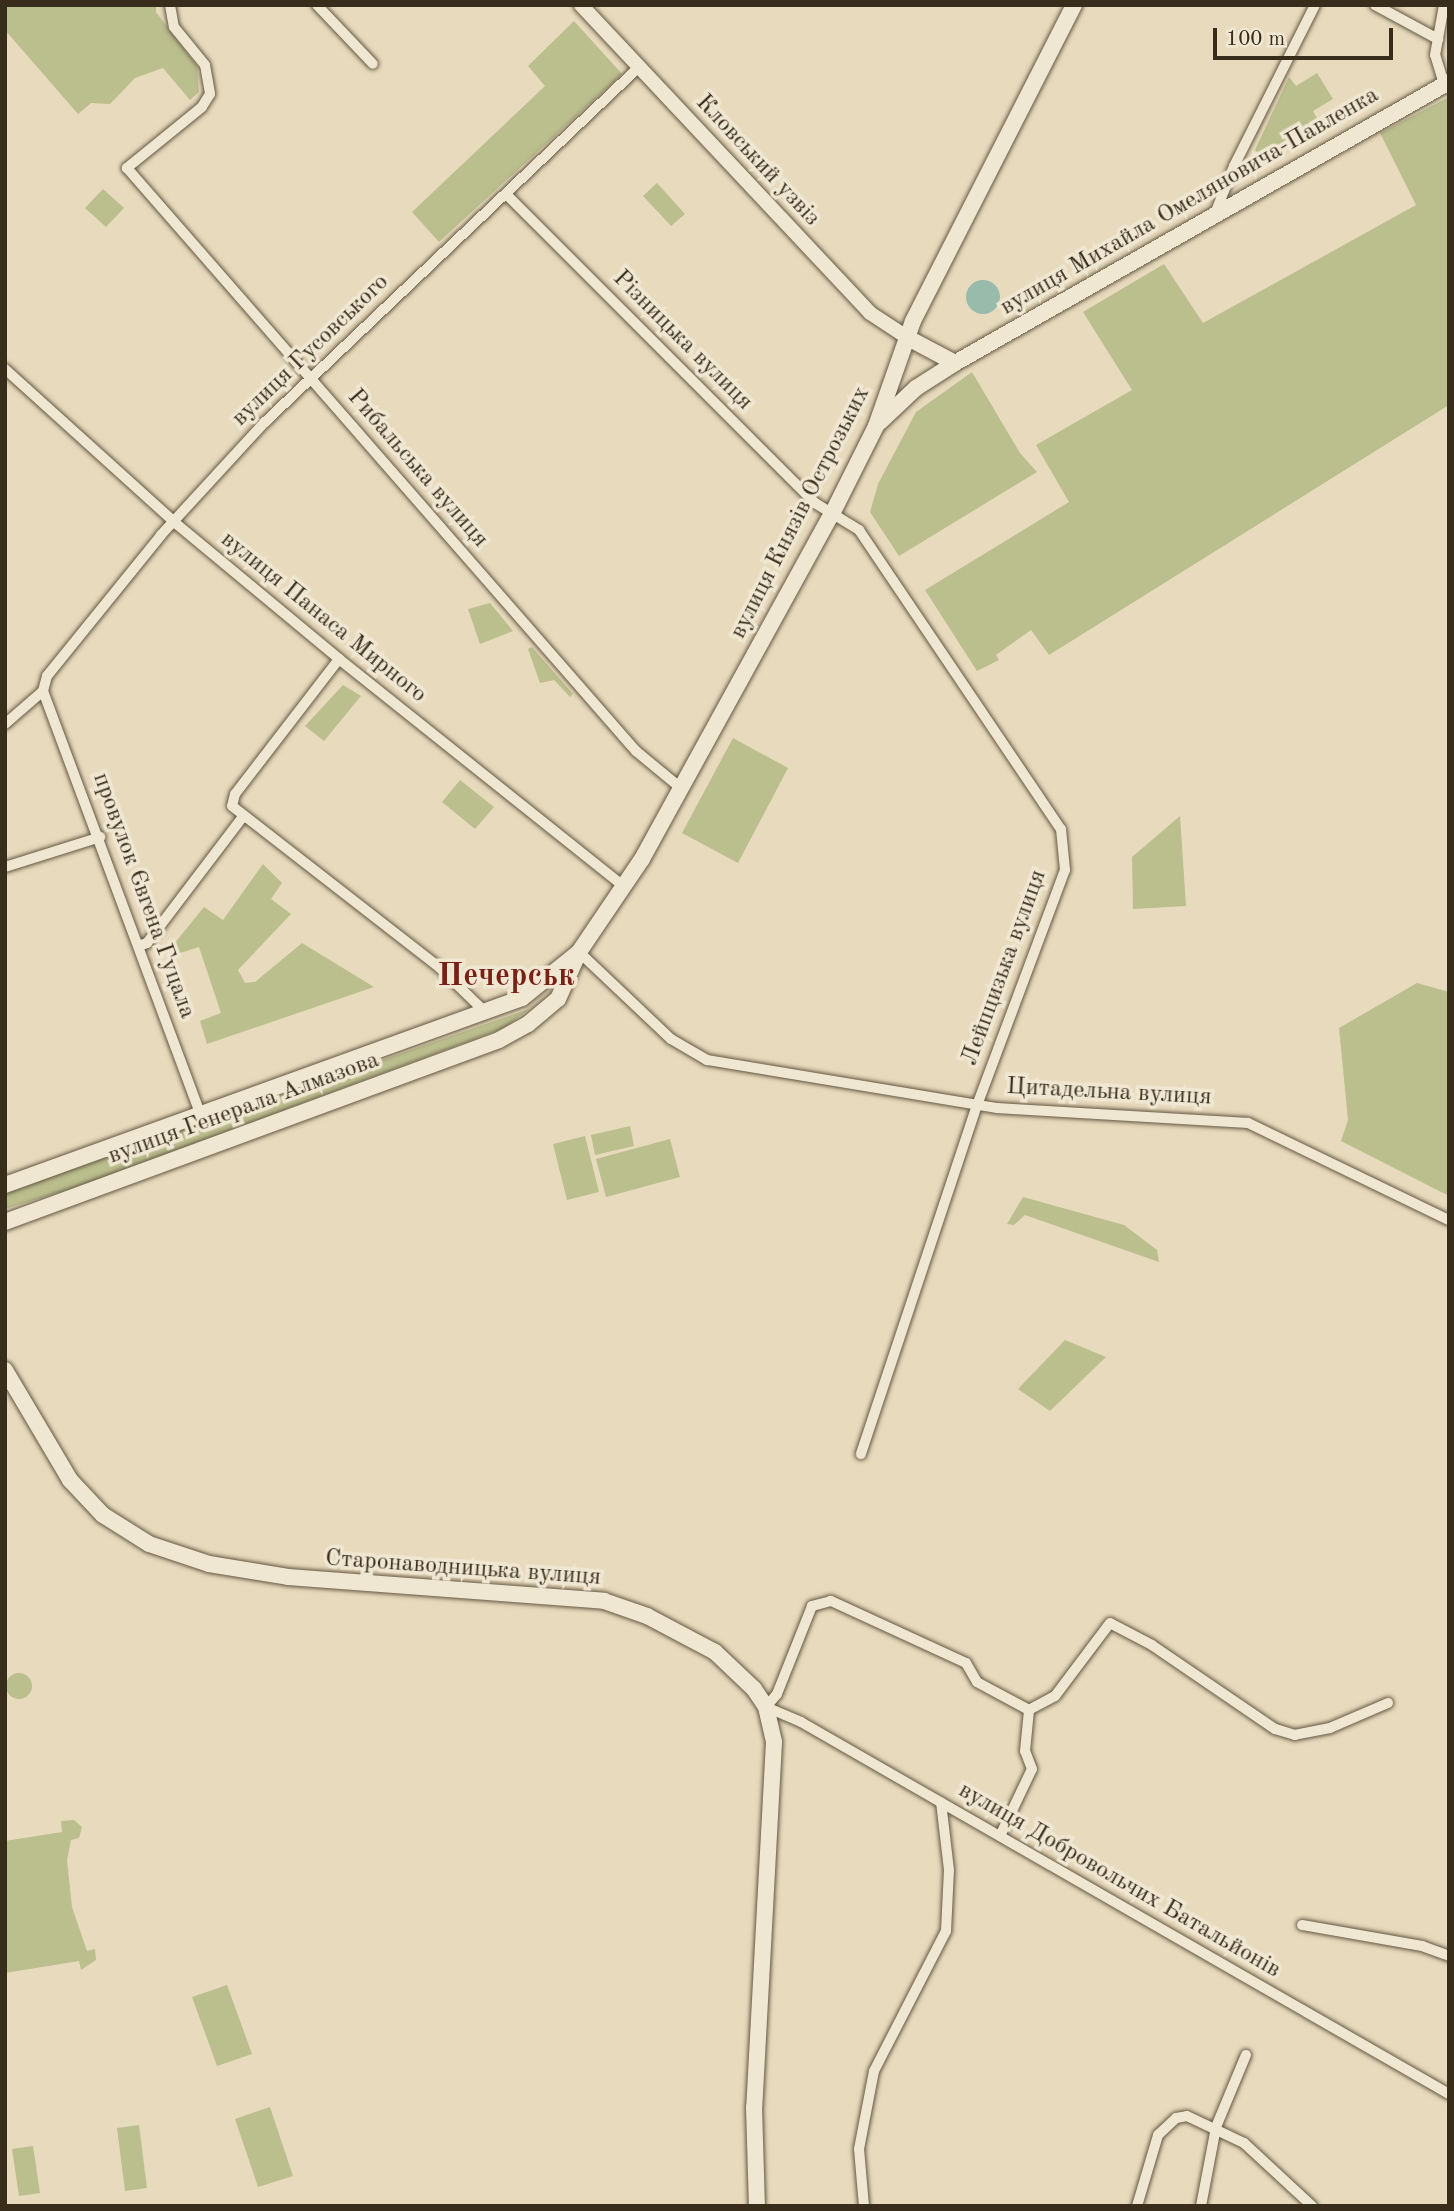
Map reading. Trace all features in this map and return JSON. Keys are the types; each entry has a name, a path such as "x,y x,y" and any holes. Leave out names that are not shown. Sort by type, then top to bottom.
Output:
{"main road":[{"name":"вулиця Князів Острозьких","path":"499,1040 528,1024 558,999 579,952 625,887 682,789 832,514 876,426 908,338 1074,5"},
{"name":"вулиця Михайла Омеляновича-Павленка","path":"876,426 916,388 955,363 1216,211 1446,83"},
{"path":"908,338 955,363"},
{"name":"вулиця Князів Острозьких","path":"484,1012 531,992 579,952"},
{"name":"вулиця Генерала Алмазова","path":"5,1185 484,1012"},
{"name":"вулиця Генерала Алмазова","path":"5,1222 499,1040"},
{"name":"Старонаводницька вулиця","path":"5,1370 26,1413 71,1480 103,1515 149,1544 209,1564 288,1577 604,1601 647,1616 715,1651 735,1668 766,1707 774,1742 754,2107 757,2206"}],"street":[{"name":"Рибальська вулиця","path":"170,5 174,27 205,65 210,94 202,107 127,168 643,758 682,789"},
{"path":"317,5 373,65"},
{"name":"Кловський узвіз","path":"581,5 870,313 908,338"},
{"path":"1216,211 1234,166 1315,5"},
{"path":"1375,5 1438,39"},
{"path":"1444,5 1436,69 1446,83"},
{"name":"вулиця Гусовського","path":"43,691 47,676 173,521 265,422 639,67"},
{"name":"Різницька вулиця","path":"506,194 806,494 832,514"},
{"name":"вулиця Панаса Мирного","path":"5,369 173,521 339,659 625,887"},
{"name":"Лейпцизька вулиця","path":"832,514 859,530 1061,829 1065,870 977,1105 861,1454"},
{"path":"339,659 235,794 232,806 242,818 440,968 484,1012"},
{"path":"5,724 43,691"},
{"name":"провулок Євгена Гуцала","path":"43,691 100,837 201,1116"},
{"path":"139,946 147,943 242,818"},
{"path":"5,867 100,837"},
{"name":"Цитадельна вулиця","path":"579,952 671,1039 707,1060 977,1105 1248,1123 1449,1220"},
{"path":"766,1707 777,1694 812,1606 831,1601 966,1663 977,1682 1029,1710"},
{"path":"1029,1710 1055,1696 1110,1623 1152,1645 1275,1729 1294,1735 1330,1728 1388,1703"},
{"name":"вулиця Добровольчих Батальйонів","path":"766,1707 801,1722 1209,1960 1449,2094"},
{"path":"1000,1836 1032,1769 1025,1751 1029,1710"},
{"path":"864,2206 859,2149 874,2071 946,1931 949,1870 941,1802"},
{"path":"1302,1926 1422,1946 1449,1956"},
{"path":"1201,2206 1216,2127 1247,2055"},
{"path":"1137,2206 1150,2150 1166,2125 1187,2116 1216,2127 1275,2168 1312,2206"}],"green space":[{"path":"5,5 156,5 156,12 197,66 199,92 190,100 163,68 135,78 110,104 91,103 78,114 5,30"},
{"path":"574,21 622,74 439,242 412,212 545,86 528,66"},
{"path":"1317,73 1333,99 1313,111 1319,122 1260,155 1255,150 1289,77 1296,86"},
{"path":"1449,97 1449,405 1049,655 1031,630 996,655 999,660 977,671 925,590 1069,502 1036,445 1132,390 1083,312 1164,264 1203,323 1416,205 1380,133"},
{"path":"657,183 685,214 671,226 643,196"},
{"path":"103,189 124,208 106,227 85,208"},
{"path":"972,372 1020,453 1037,472 899,556 870,512 878,484 916,412"},
{"path":"490,603 513,631 480,644 468,609"},
{"path":"532,647 573,694 570,697 554,680 540,683 528,649"},
{"path":"343,685 361,696 324,741 305,726"},
{"path":"733,738 788,768 738,863 682,833"},
{"path":"460,780 494,807 475,829 442,802"},
{"path":"1180,816 1186,906 1133,909 1132,857"},
{"path":"263,864 282,883 271,899 291,914 238,970 245,983 255,982 302,943 374,987 207,1044 200,1021 221,1013 199,947 177,954 174,944 204,907 223,920"},
{"path":"1417,983 1449,992 1449,1196 1341,1141 1348,1120 1339,1028"},
{"path":"529,1009 504,1028 77,1187 5,1209 5,1191"},
{"path":"630,1126 634,1146 595,1155 591,1135"},
{"path":"585,1136 599,1192 567,1200 553,1144"},
{"path":"670,1139 680,1177 606,1197 596,1159"},
{"path":"1023,1197 1124,1225 1157,1250 1159,1262 1025,1215 1014,1225 1007,1224"},
{"path":"1065,1340 1106,1357 1050,1411 1018,1389"},
{"path":"19,1673 28,1677 32,1686 28,1695 19,1699 10,1695 6,1686 10,1677"},
{"path":"74,1820 82,1827 79,1838 71,1840 67,1860 72,1907 87,1951 95,1949 96,1960 81,1970 79,1961 5,1973 5,1841 62,1832 61,1821"},
{"path":"227,1985 252,2054 217,2066 192,1997"},
{"path":"270,2107 293,2176 258,2187 235,2119"},
{"path":"139,2125 147,2188 125,2191 117,2128"},
{"path":"33,2146 40,2193 19,2196 12,2149"}],"shaded area":[{"path":"983,280 995,285 1000,297 995,309 983,314 971,309 966,297 971,285"}],"district":[{"name":"Печерськ","path":"506,977"}]}
